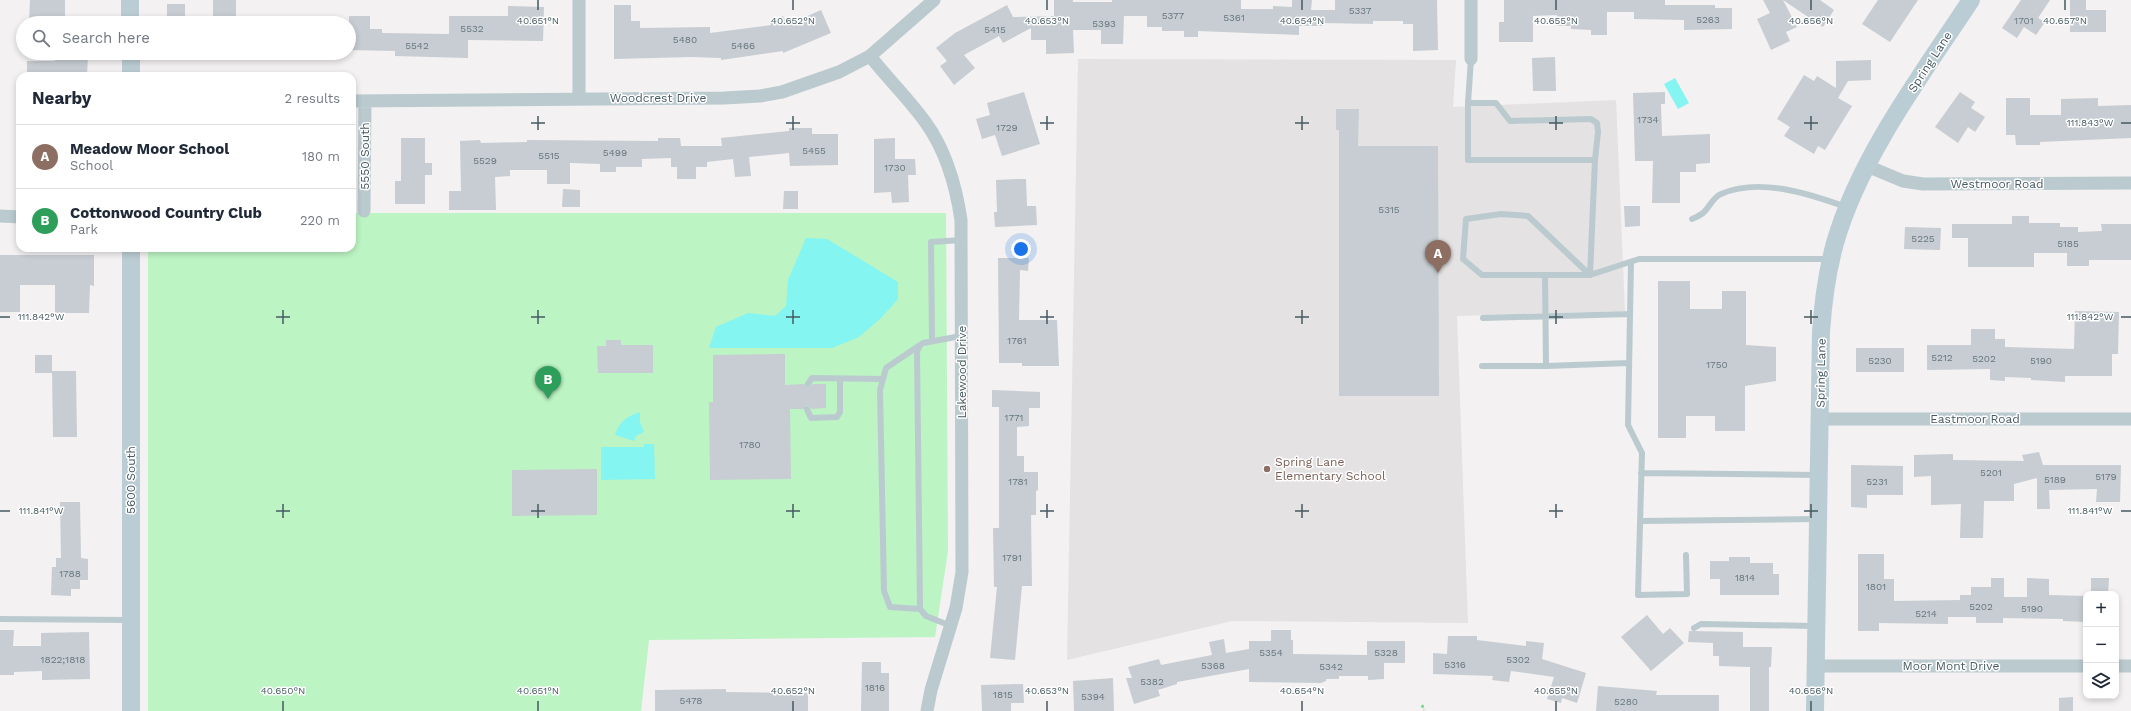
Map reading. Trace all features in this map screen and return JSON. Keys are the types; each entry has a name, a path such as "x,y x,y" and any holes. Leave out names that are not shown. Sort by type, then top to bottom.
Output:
{"street":[{"path":"130,0 130,16"},
{"path":"579,0 579,98"},
{"name":"Woodcrest Drive","path":"358,101 760,96 782,92 810,83 839,72 870,56 934,0"},
{"path":"1471,0 1471,59"},
{"name":"Spring Lane","path":"1814,711 1823,311 1831,259 1848,207 1867,166 1905,101 1971,0"},
{"name":"Lakewood Drive","path":"870,56 926,123 942,150 951,173 959,202 962,240 962,559 960,590 951,627 930,690 926,711"},
{"path":"131,60 131,72"},
{"name":"5550 South","path":"358,101 364,211"},
{"name":"Westmoor Road","path":"1867,166 1903,181 1922,184 2131,183"},
{"path":"0,216 16,217"},
{"name":"5600 South","path":"131,252 131,711"},
{"name":"Eastmoor Road","path":"1820,419 2131,419"},
{"name":"Moor Mont Drive","path":"1815,666 2083,666"},
{"path":"2119,666 2131,666"}],"lane":[{"path":"1471,59 1468,103 1468,160 1595,160"},
{"path":"1468,103 1496,103 1510,121 1591,119 1597,123 1598,132 1595,160 1590,275"},
{"path":"1692,220 1703,213 1719,194 1735,189 1775,188 1796,191 1848,207"},
{"path":"1590,275 1528,216 1502,214 1466,219 1463,259 1482,275 1590,275 1640,259 1831,259"},
{"path":"932,340 931,242 962,240"},
{"path":"1631,262 1628,425 1642,452 1638,595 1687,594 1686,555"},
{"path":"1545,275 1546,366"},
{"path":"1483,318 1630,314"},
{"path":"920,609 890,607 884,591 880,390 886,368 923,343 932,340 962,336"},
{"path":"923,343 917,350 920,609 926,616 951,627"},
{"path":"1482,366 1546,366 1629,363"},
{"path":"808,384 812,378 883,379"},
{"path":"807,409 811,418 837,417 840,412 840,379"},
{"path":"1641,473 1819,475"},
{"path":"1640,521 1818,519"},
{"path":"0,619 132,620"},
{"path":"1694,628 1701,624 1816,626"}],"path":[{"path":"1422,704 1424,710"}],"shaded area":[{"name":"Spring Lane Elementary School","path":"1078,59 1456,60 1453,107 1616,100 1625,311 1457,316 1468,623 1232,621 1067,660"}],"green space":[{"path":"356,213 946,213 948,551 935,637 649,640 641,711 148,711 148,252 356,252"}],"water":[{"path":"1675,78 1689,103 1678,109 1664,84"},
{"path":"806,238 827,239 898,282 898,299 881,318 859,337 832,348 709,348 716,327 748,313 775,316 786,306 788,280"},
{"path":"640,412 640,422 644,432 636,436 634,441 615,435 619,426 624,420 631,415"},
{"path":"644,444 654,444 655,479 601,480 601,447 644,447"}],"building":[{"path":"30,0 65,0 65,16 29,16"},
{"path":"213,0 236,0 236,16 213,16"},
{"path":"1054,0 1073,0 1073,2 1112,2 1112,0 1241,0 1241,9 1273,9 1273,6 1292,7 1292,0 1312,0 1311,10 1335,10 1335,0 1437,0 1438,50 1413,51 1413,24 1403,24 1403,21 1373,21 1373,24 1323,23 1323,26 1299,26 1299,35 1198,31 1198,37 1184,37 1184,31 1162,31 1162,27 1147,27 1147,16 1124,16 1123,44 1101,44 1101,30 1073,30 1074,53 1046,54 1046,40 1031,40 1031,28 1003,43 999,36 964,55 975,68 954,85 940,66 947,61 936,48 955,33 1007,5 1013,17 1054,16"},
{"path":"1504,0 1665,0 1665,5 1715,5 1715,8 1732,8 1732,29 1684,30 1684,20 1634,19 1634,12 1607,12 1607,35 1591,35 1591,30 1571,29 1571,26 1557,26 1557,15 1533,16 1533,42 1499,42 1499,22 1504,22"},
{"path":"1763,0 1783,0 1797,27 1786,32 1790,41 1771,50 1757,19 1770,13"},
{"path":"1783,0 1820,0 1834,10 1823,27"},
{"path":"1878,0 1918,0 1890,42 1862,24"},
{"path":"2021,0 2050,0 2038,18 2045,22 2036,35 2024,27 2017,38 2002,28"},
{"path":"2070,0 2086,0 2086,10 2106,10 2106,32 2070,32"},
{"path":"167,4 185,4 185,16 167,16"},
{"path":"614,5 631,5 631,21 640,21 640,28 710,27 710,33 771,25 770,22 783,16 787,25 821,10 831,33 783,53 783,51 721,60 721,58 691,57 614,59"},
{"path":"508,6 544,7 543,41 468,40 468,58 395,56 395,51 356,50 356,16 370,16 370,29 382,29 382,33 449,34 449,16 508,16"},
{"path":"1555,57 1556,91 1533,91 1532,58"},
{"path":"88,60 87,72 27,72 27,61"},
{"path":"1871,60 1871,80 1848,81 1838,98 1852,106 1825,150 1818,146 1814,154 1784,136 1790,127 1777,119 1804,75 1814,81 1817,76 1836,88 1836,61"},
{"path":"1024,92 1040,144 1002,156 995,135 982,139 976,119 990,115 987,103"},
{"path":"1665,92 1665,104 1661,104 1662,136 1710,134 1710,163 1696,164 1696,172 1680,172 1680,203 1652,203 1653,161 1635,161 1633,93"},
{"path":"1960,92 1975,102 1971,108 1985,117 1975,132 1968,127 1958,143 1935,127"},
{"path":"2006,98 2030,98 2030,115 2061,115 2061,99 2098,98 2098,106 2131,105 2131,138 2040,142 2040,145 2016,145 2015,135 2006,135"},
{"path":"1336,109 1359,109 1358,146 1438,146 1439,396 1339,396 1339,130 1336,130"},
{"path":"789,128 812,128 812,134 838,134 838,165 790,166 789,153 749,157 751,176 735,177 733,159 707,162 707,167 696,167 696,179 677,179 677,167 671,167 671,158 642,159 642,167 616,167 616,172 600,172 600,164 570,163 570,184 547,184 547,170 510,170 510,176 495,177 496,210 449,210 449,191 461,191 460,141 480,140 481,143 527,142 527,140 658,141 658,138 680,138 681,146 722,146 721,138 789,131"},
{"path":"401,138 425,138 425,163 432,163 432,175 425,175 425,204 395,204 395,181 401,181"},
{"path":"895,138 895,159 915,159 916,175 908,175 909,202 892,203 891,192 874,193 874,139"},
{"path":"1026,179 1027,206 1036,206 1037,225 995,227 994,212 997,212 996,180"},
{"path":"563,189 580,190 580,207 562,207"},
{"path":"784,191 798,191 798,209 783,209"},
{"path":"1624,206 1640,206 1640,226 1625,227"},
{"path":"2012,216 2029,216 2029,223 2060,223 2060,227 2078,227 2078,232 2102,231 2101,224 2131,224 2131,260 2089,260 2089,266 2067,266 2067,253 2034,253 2034,267 1968,267 1968,238 1952,238 1952,224 2012,224"},
{"path":"1905,227 1941,228 1940,250 1904,249"},
{"path":"0,255 94,255 94,286 90,285 89,313 55,313 55,285 20,285 20,312 0,312"},
{"path":"998,258 1029,258 1028,271 1020,270 1019,320 1057,320 1059,366 1022,366 1022,363 999,363"},
{"path":"1658,281 1690,281 1690,309 1722,309 1722,291 1746,291 1746,345 1776,347 1776,381 1745,386 1745,431 1715,431 1715,416 1686,416 1686,438 1658,438"},
{"path":"2075,311 2119,312 2118,354 2112,354 2112,376 2065,376 2065,382 2005,377 2005,381 1990,380 1990,369 1927,370 1927,345 1971,345 1971,329 1995,329 1995,339 2005,339 2005,347 2074,349"},
{"path":"606,340 621,340 621,345 653,345 653,373 598,373 597,346 606,346"},
{"path":"1856,348 1904,348 1904,372 1856,372"},
{"path":"785,354 785,385 804,384 808,388 813,384 826,384 826,408 812,409 807,405 803,409 790,409 791,479 710,480 709,402 713,402 713,355"},
{"path":"35,355 52,355 52,373 35,373"},
{"path":"52,371 76,371 77,437 53,437"},
{"path":"992,390 1040,392 1040,408 1029,408 1029,426 1017,427 1017,456 1024,456 1024,472 1038,472 1038,490 1036,491 1036,515 1031,515 1032,586 1022,586 1015,660 990,658 997,587 994,587 993,528 999,528 999,407 992,407"},
{"path":"2039,452 2043,465 2121,465 2120,502 2096,502 2097,489 2049,490 2050,509 2037,509 2037,478 2014,484 2014,501 1984,501 1983,538 1960,538 1961,504 1931,505 1931,476 1914,477 1914,455 1953,454 1953,460 2024,461 2022,455"},
{"path":"1851,465 1903,466 1903,495 1867,495 1867,508 1851,507"},
{"path":"597,469 597,515 512,516 512,470"},
{"path":"60,502 80,502 81,558 88,559 88,580 80,580 80,589 71,589 71,596 51,595 52,567 56,567 56,558 61,558"},
{"path":"1858,554 1884,554 1884,579 1894,579 1894,601 1960,600 1960,595 1971,595 1971,587 1991,587 1991,578 2004,578 2004,597 2027,597 2027,578 2049,579 2049,595 2083,596 2083,622 2063,621 2063,619 2003,618 2003,623 1976,623 1976,617 1948,617 1948,624 1879,623 1879,631 1858,631"},
{"path":"1729,557 1750,557 1750,563 1773,563 1773,574 1779,574 1779,595 1720,595 1720,579 1710,579 1710,561 1729,561"},
{"path":"2091,578 2109,578 2108,591 2091,591"},
{"path":"1647,615 1663,634 1670,628 1684,643 1651,671 1621,637"},
{"path":"0,630 14,630 13,646 41,646 41,633 89,632 90,679 42,680 42,671 14,672 14,675 0,675"},
{"path":"1271,630 1291,630 1293,654 1367,655 1367,641 1405,641 1405,663 1384,663 1384,679 1368,680 1368,676 1339,676 1339,679 1326,679 1326,681 1321,683 1249,682 1249,669 1177,682 1177,684 1158,690 1160,696 1134,704 1126,678 1132,678 1128,667 1159,659 1161,665 1212,655 1209,642 1224,639 1226,653 1249,649 1249,641 1271,641"},
{"path":"1689,631 1743,632 1743,647 1772,647 1771,667 1769,667 1769,711 1750,711 1750,667 1719,666 1719,656 1713,656 1713,643 1688,642"},
{"path":"1448,636 1477,636 1477,640 1526,646 1526,641 1544,643 1542,659 1586,673 1577,703 1562,698 1561,703 1547,699 1554,677 1511,671 1509,682 1492,680 1493,676 1433,674 1433,653 1447,654"},
{"path":"862,662 881,662 881,673 889,673 889,711 861,711"},
{"path":"1113,678 1114,711 1074,711 1073,681"},
{"path":"1023,684 1024,703 1011,703 1011,711 982,711 981,685"},
{"path":"1598,686 1657,691 1656,695 1719,695 1719,711 1596,711"},
{"path":"726,689 726,692 808,693 808,711 655,711 655,690"},
{"path":"2073,697 2073,711 2059,711 2059,698"}],"place":[{"name":"Meadow Moor School","path":"1438,273"},
{"name":"Cottonwood Country Club","path":"548,399"},
{"name":"Spring Lane Elementary School","path":"1267,469"}]}
